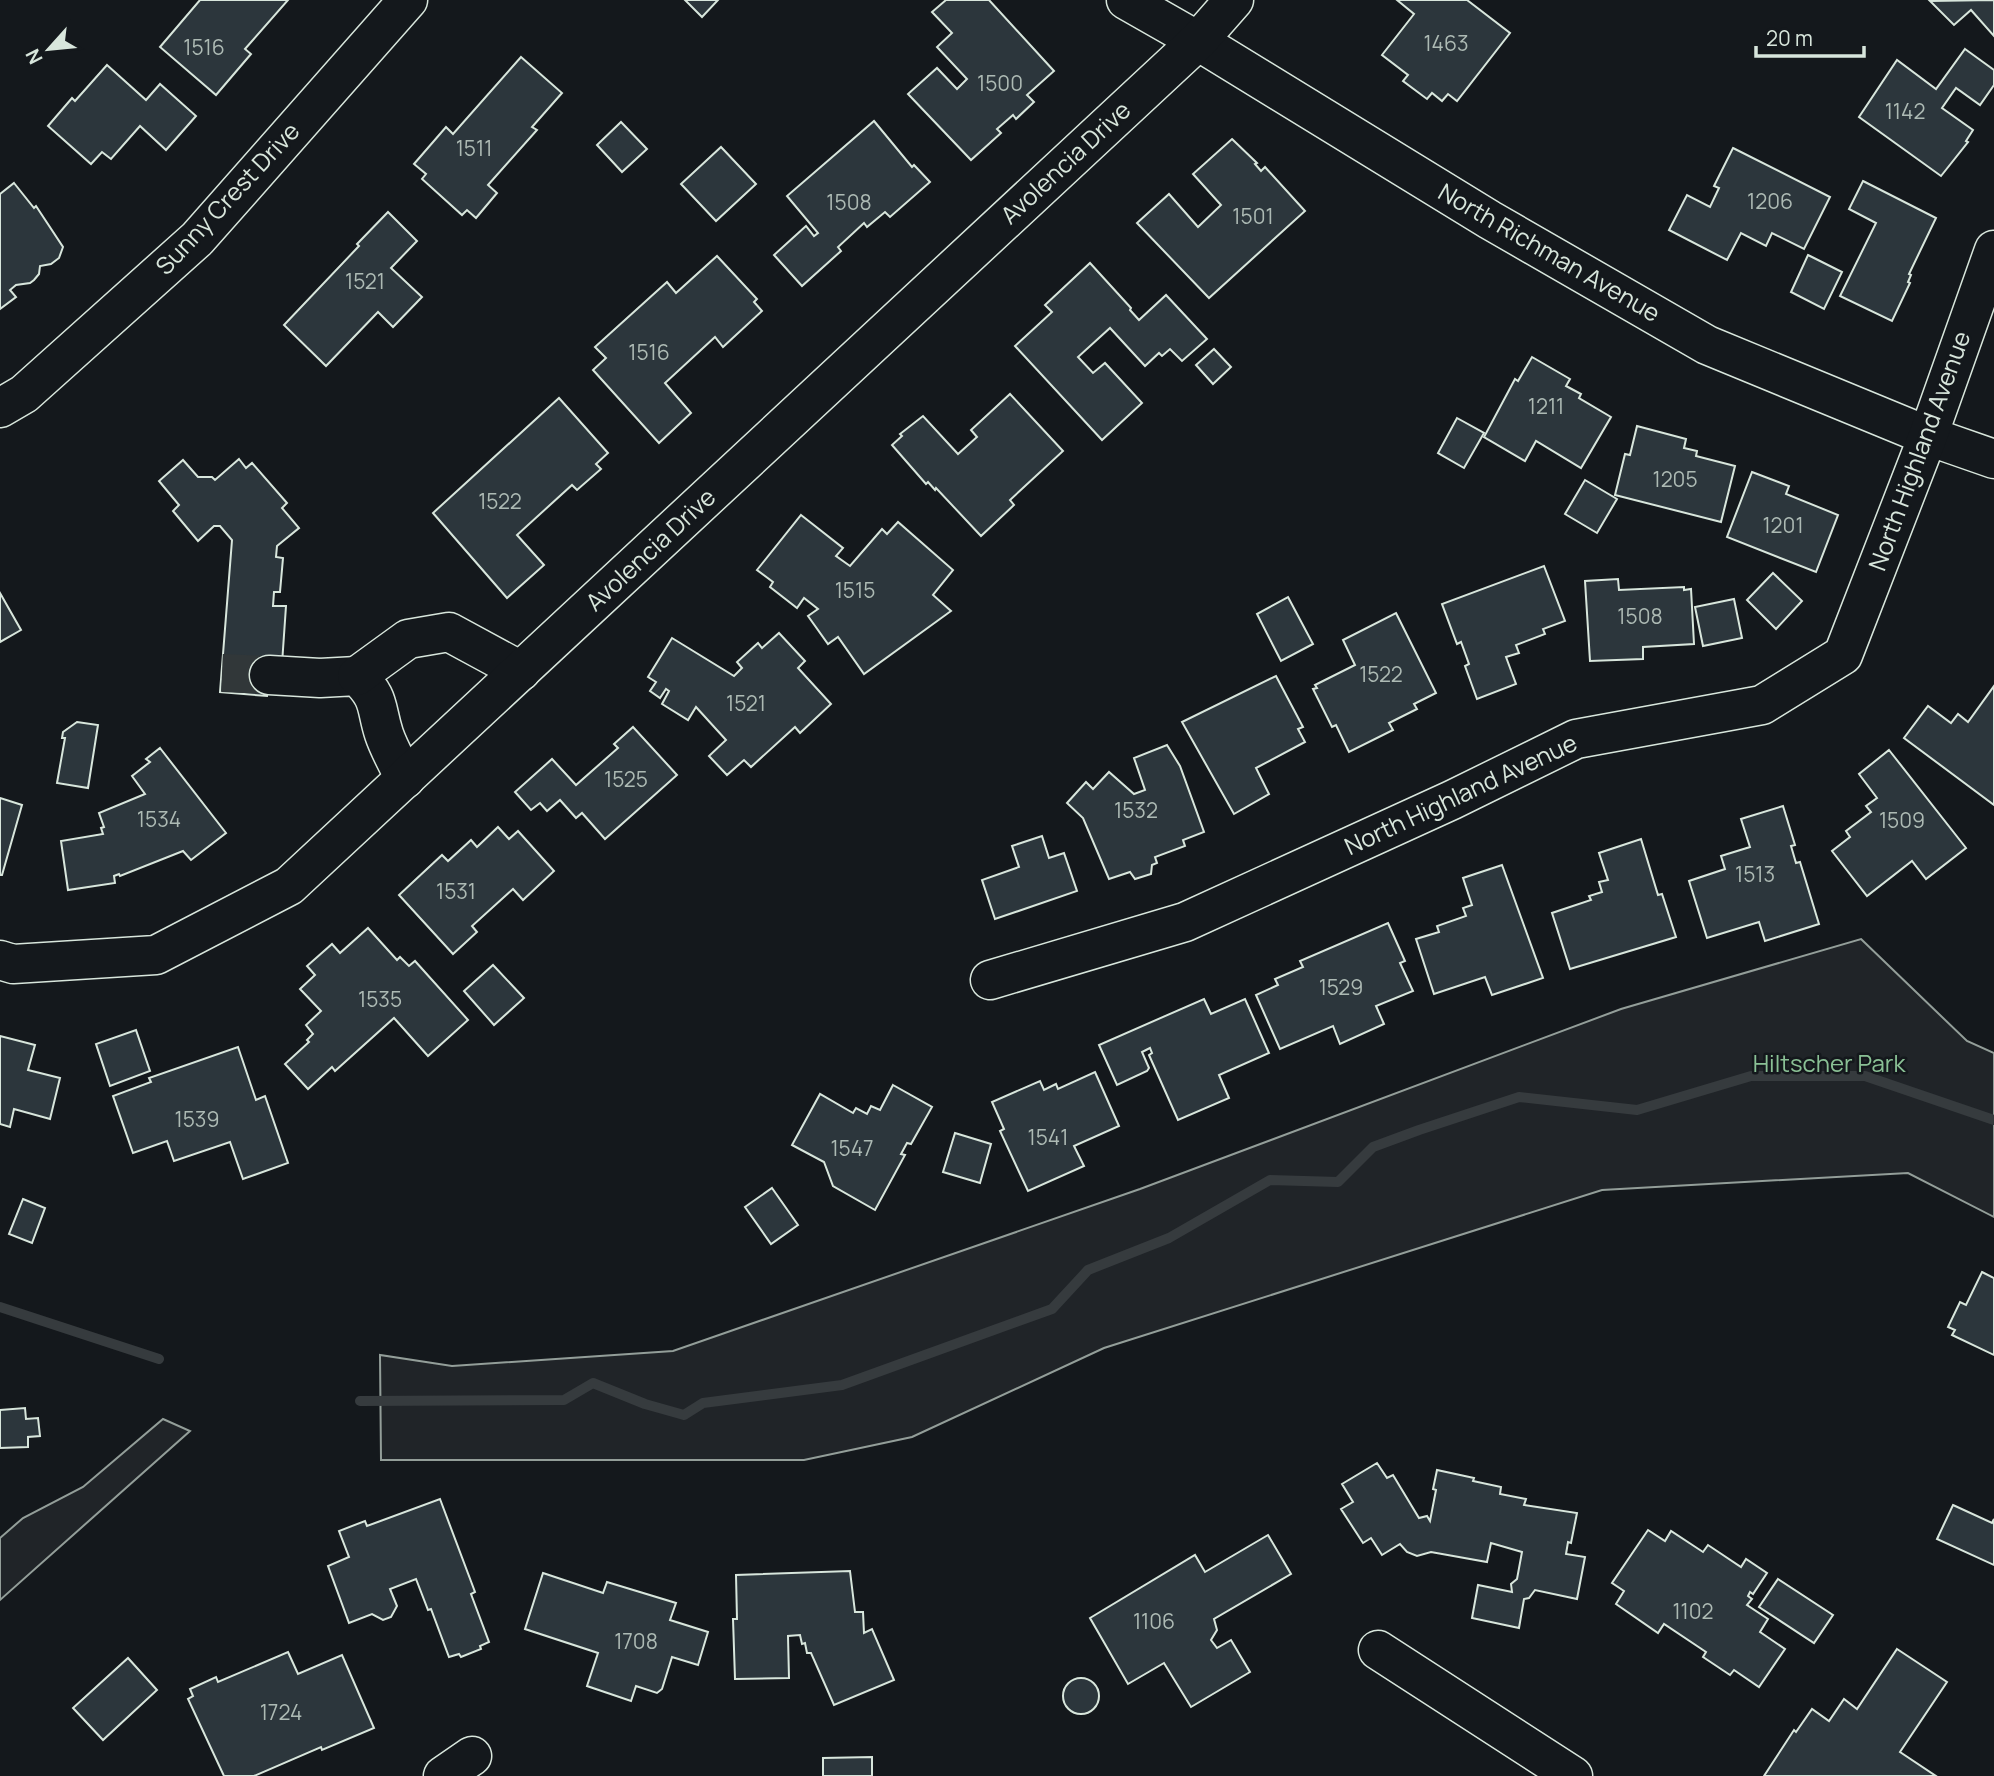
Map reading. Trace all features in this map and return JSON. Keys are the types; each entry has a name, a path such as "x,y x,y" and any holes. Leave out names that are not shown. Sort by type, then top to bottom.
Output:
{"street":[{"name":"Sunny Crest Drive","path":"0,408 24,394 197,239 408,0"},
{"name":"North Richman Avenue","path":"1126,0 1198,41 1490,220 1707,345 1928,436 1994,459"},
{"name":"Avolencia Drive","path":"0,960 13,964 156,956 289,886 1198,41 1234,0"},
{"name":"North Highland Avenue","path":"990,980 1185,922 1452,800 1576,739 1762,705 1843,655 1928,436 1994,250"},
{"path":"269,675 320,678 357,676 408,639 449,632 521,671"},
{"path":"357,676 371,690 379,706 384,734 405,779"},
{"path":"1378,1650 1573,1776"}],"green space":[{"name":"Hiltscher Park","path":"1861,939 1967,1041 1994,1053 1994,1217 1908,1173 1602,1190 1104,1348 912,1437 804,1460 381,1460 380,1355 452,1366 673,1351 1140,1189 1621,1009"},
{"path":"163,1419 190,1431 0,1600 0,1538 23,1518 83,1487"}],"building":[{"path":"200,0 288,0 245,49 251,54 216,95 160,47"},
{"path":"685,0 718,0 702,17"},
{"path":"946,0 989,0 1054,71 1027,95 1034,102 1016,119 1013,115 997,129 1001,133 971,160 908,94 937,68 957,89 967,79 937,47 952,33 932,12"},
{"path":"1397,0 1467,0 1510,33 1457,101 1448,94 1442,101 1432,93 1427,99 1403,81 1408,75 1382,55 1414,14"},
{"path":"1994,0 1994,36 1971,10 1954,25 1930,1"},
{"path":"1965,49 1994,70 1994,85 1980,105 1956,88 1942,108 1973,130 1966,141 1968,142 1941,176 1859,117 1897,60 1936,89"},
{"path":"521,57 562,93 532,127 537,130 488,185 497,193 476,218 467,210 462,215 422,179 426,174 414,164 446,127 453,134"},
{"path":"107,65 146,100 160,84 196,116 166,150 140,126 111,159 102,152 91,164 48,126 72,98 75,101"},
{"path":"874,121 912,167 914,165 930,182 890,217 885,212 867,227 864,223 838,247 841,251 802,286 774,255 806,226 814,236 818,233 787,196"},
{"path":"621,122 647,149 622,172 597,145"},
{"path":"1232,139 1257,163 1255,164 1261,171 1265,167 1305,211 1209,298 1137,223 1169,194 1198,227 1221,205 1193,174"},
{"path":"721,147 756,184 716,221 681,184"},
{"path":"1733,148 1830,197 1804,249 1772,233 1766,246 1741,233 1727,260 1669,230 1687,195 1710,207 1719,188 1714,186"},
{"path":"1863,181 1936,218 1909,274 1910,283 1892,321 1840,296 1876,223 1849,209"},
{"path":"14,183 34,208 36,206 63,247 59,258 51,264 40,266 39,274 34,280 16,285 10,290 16,297 0,309 0,194"},
{"path":"388,212 417,241 391,268 422,297 393,327 378,312 326,366 284,325"},
{"path":"1808,255 1842,272 1824,309 1791,292"},
{"path":"717,256 757,299 754,302 762,311 723,347 715,337 665,383 691,413 659,443 593,370 606,358 595,347 667,282 676,293"},
{"path":"1090,263 1139,320 1166,295 1207,339 1182,361 1170,349 1162,356 1159,353 1145,366 1110,328 1078,357 1093,373 1105,363 1142,403 1102,440 1015,346 1052,312 1045,305"},
{"path":"1214,349 1231,367 1213,384 1196,365"},
{"path":"1532,357 1570,379 1566,386 1581,394 1579,398 1611,417 1581,468 1536,441 1525,461 1484,437 1515,379 1518,381"},
{"path":"1010,394 1063,451 1010,500 1014,505 981,536 936,488 935,490 928,482 926,484 892,445 902,436 900,434 923,416 958,454 977,437 971,430"},
{"path":"559,398 608,453 596,464 601,469 577,490 572,485 517,535 544,565 507,598 433,513"},
{"path":"1457,418 1484,433 1464,468 1438,453"},
{"path":"1637,426 1686,439 1684,448 1697,451 1696,456 1735,466 1721,522 1615,495 1625,454 1630,455"},
{"path":"239,459 246,468 252,463 287,503 282,508 299,528 277,546 276,557 283,558 280,592 274,592 273,606 286,606 282,664 270,663 267,696 220,692 232,540 220,526 214,526 198,541 173,511 179,505 159,481 183,460 198,477 212,477 215,480"},
{"path":"1752,472 1789,486 1786,494 1838,515 1816,572 1727,537"},
{"path":"1585,480 1617,499 1597,533 1565,514"},
{"path":"801,515 843,548 836,556 850,566 882,529 887,534 898,522 953,570 933,595 951,611 864,674 838,637 828,644 808,616 818,609 804,598 797,608 770,587 773,582 757,570"},
{"path":"1544,566 1565,621 1543,629 1545,634 1516,645 1519,653 1506,657 1516,684 1477,699 1465,666 1469,664 1461,642 1457,644 1442,604"},
{"path":"1773,573 1802,601 1776,629 1747,600"},
{"path":"1618,579 1619,590 1691,589 1694,644 1643,647 1643,659 1590,661 1585,581"},
{"path":"0,593 21,630 0,642"},
{"path":"1288,597 1313,644 1281,661 1257,614"},
{"path":"1734,599 1742,638 1703,646 1695,607"},
{"path":"1396,613 1436,693 1414,704 1417,709 1389,723 1393,730 1349,752 1336,725 1332,727 1313,689 1317,688 1315,685 1355,665 1343,640"},
{"path":"779,633 805,661 798,668 831,704 800,733 795,727 751,767 744,760 727,775 709,756 726,740 696,707 688,720 662,704 669,691 666,689 660,698 650,691 656,682 648,677 672,638 734,676 742,668 737,662 758,643 762,648"},
{"path":"1276,676 1303,727 1298,729 1305,742 1256,768 1269,794 1234,814 1182,722"},
{"path":"1994,686 1994,805 1904,738 1928,706 1951,723 1958,714 1968,722"},
{"path":"77,722 98,725 88,788 57,783 65,738 62,738 63,732"},
{"path":"633,727 677,775 605,839 582,813 576,818 560,800 547,811 540,803 531,810 515,792 552,759 576,785 618,748 614,744"},
{"path":"1167,745 1180,766 1204,832 1183,840 1185,846 1155,857 1157,863 1152,865 1151,874 1135,879 1130,872 1109,879 1083,818 1067,803 1086,782 1093,789 1109,772 1134,794 1145,790 1134,758"},
{"path":"160,748 226,833 191,860 183,851 114,876 115,883 68,890 61,841 103,834 101,828 104,827 99,813 145,794 132,776 150,762 146,759"},
{"path":"1889,750 1966,848 1926,879 1912,861 1867,896 1832,851 1850,837 1846,831 1871,812 1866,806 1877,798 1859,774"},
{"path":"0,798 22,805 2,875 0,875"},
{"path":"1783,806 1795,845 1791,846 1796,863 1800,862 1819,924 1765,941 1759,922 1707,938 1689,881 1725,869 1721,856 1750,847 1741,819"},
{"path":"498,827 509,839 518,831 554,871 523,900 513,889 472,926 477,932 453,954 399,895 442,855 448,861 471,840 477,847"},
{"path":"1042,836 1049,858 1064,853 1077,891 995,919 982,880 1019,867 1012,846"},
{"path":"1641,839 1658,895 1662,894 1676,937 1570,969 1552,913 1591,900 1589,896 1602,892 1599,882 1608,880 1599,853"},
{"path":"1502,865 1543,978 1492,995 1485,977 1434,994 1416,939 1439,932 1437,926 1466,916 1463,908 1472,905 1463,878"},
{"path":"1388,923 1405,961 1400,963 1413,991 1376,1006 1384,1024 1340,1044 1333,1026 1280,1049 1256,995 1278,985 1275,979 1303,967 1300,961"},
{"path":"368,928 397,960 400,957 409,966 415,961 468,1020 428,1056 394,1018 335,1071 332,1067 308,1089 285,1064 309,1042 307,1040 313,1034 306,1025 321,1011 300,989 315,975 307,966 332,944 340,953"},
{"path":"493,965 524,998 494,1025 464,991"},
{"path":"1204,999 1211,1014 1245,999 1269,1053 1219,1075 1229,1098 1178,1120 1149,1055 1152,1053 1150,1048 1142,1052 1149,1068 1147,1071 1117,1085 1099,1045"},
{"path":"136,1030 150,1071 110,1086 96,1044"},
{"path":"0,1036 35,1045 28,1070 60,1078 50,1119 14,1109 10,1127 0,1124"},
{"path":"238,1047 256,1100 265,1096 288,1163 243,1179 230,1142 174,1161 167,1141 133,1153 113,1096 151,1082 149,1078"},
{"path":"1095,1072 1119,1126 1074,1146 1084,1166 1028,1191 1000,1131 1004,1129 992,1102 1040,1081 1044,1090 1056,1084 1058,1089"},
{"path":"893,1085 932,1107 911,1144 907,1143 901,1154 905,1155 875,1210 833,1186 824,1162 792,1145 820,1094 853,1113 856,1108 867,1114 871,1106 880,1110"},
{"path":"955,1133 991,1144 980,1183 943,1172"},
{"path":"772,1188 798,1225 771,1244 745,1207"},
{"path":"23,1199 45,1208 32,1243 9,1234"},
{"path":"1982,1272 1994,1278 1994,1355 1952,1335 1955,1330 1948,1327 1960,1302 1966,1305"},
{"path":"25,1408 26,1419 38,1418 40,1436 28,1437 28,1447 0,1448 0,1410"},
{"path":"1377,1463 1387,1478 1393,1475 1419,1518 1427,1516 1430,1521 1437,1470 1501,1487 1500,1494 1526,1499 1524,1505 1577,1513 1566,1554 1585,1557 1577,1599 1535,1590 1529,1598 1524,1599 1519,1628 1472,1618 1478,1585 1512,1592 1511,1584 1517,1579 1522,1552 1491,1543 1487,1562 1431,1552 1417,1556 1407,1552 1400,1544 1382,1555 1371,1538 1363,1543 1341,1509 1353,1502 1342,1484"},
{"path":"440,1499 475,1592 471,1594 489,1642 480,1646 481,1649 461,1657 459,1654 449,1657 431,1609 428,1610 416,1579 390,1589 397,1606 391,1617 383,1620 372,1614 349,1623 328,1566 349,1557 339,1531 365,1521 367,1526"},
{"path":"1953,1505 1992,1523 1994,1519 1994,1565 1937,1539"},
{"path":"1648,1530 1665,1541 1671,1531 1703,1552 1708,1545 1741,1567 1746,1559 1767,1573 1753,1594 1750,1592 1748,1596 1752,1599 1747,1605 1768,1619 1760,1632 1785,1649 1759,1687 1734,1670 1730,1675 1703,1657 1706,1652 1664,1624 1658,1633 1616,1604 1624,1591 1612,1583"},
{"path":"1268,1535 1291,1574 1214,1619 1217,1630 1211,1640 1217,1648 1231,1640 1250,1672 1191,1707 1164,1663 1128,1684 1090,1618 1195,1555 1205,1572"},
{"path":"850,1571 855,1612 863,1612 864,1633 872,1629 894,1680 834,1705 811,1653 807,1653 805,1643 802,1644 800,1635 788,1636 789,1678 735,1679 733,1619 737,1619 736,1575"},
{"path":"543,1573 603,1593 607,1582 676,1603 670,1620 708,1632 698,1665 672,1657 662,1689 657,1693 636,1686 631,1701 587,1686 598,1653 525,1629"},
{"path":"1778,1579 1833,1615 1814,1643 1759,1607"},
{"path":"1897,1649 1947,1682 1900,1752 1936,1776 1764,1776 1794,1730 1796,1732 1812,1709 1829,1721 1844,1699 1857,1709"},
{"path":"288,1652 298,1674 342,1655 374,1728 254,1776 224,1776 188,1699 193,1696 190,1689 216,1677 218,1682"},
{"path":"128,1658 157,1690 103,1740 73,1708"},
{"path":"1081,1678 1094,1683 1099,1696 1094,1709 1081,1714 1068,1709 1063,1696 1068,1683"},
{"path":"872,1757 872,1776 823,1776 823,1758"}],"waterway":[{"path":"360,1401 564,1400 593,1383 645,1404 684,1415 703,1403 842,1385 1052,1309 1088,1270 1169,1238 1270,1180 1338,1182 1373,1147 1519,1097 1637,1110 1751,1076 1865,1076 1994,1120"},
{"path":"0,1307 159,1359"}],"tunnel":[{"path":"222,673 269,675"}]}
